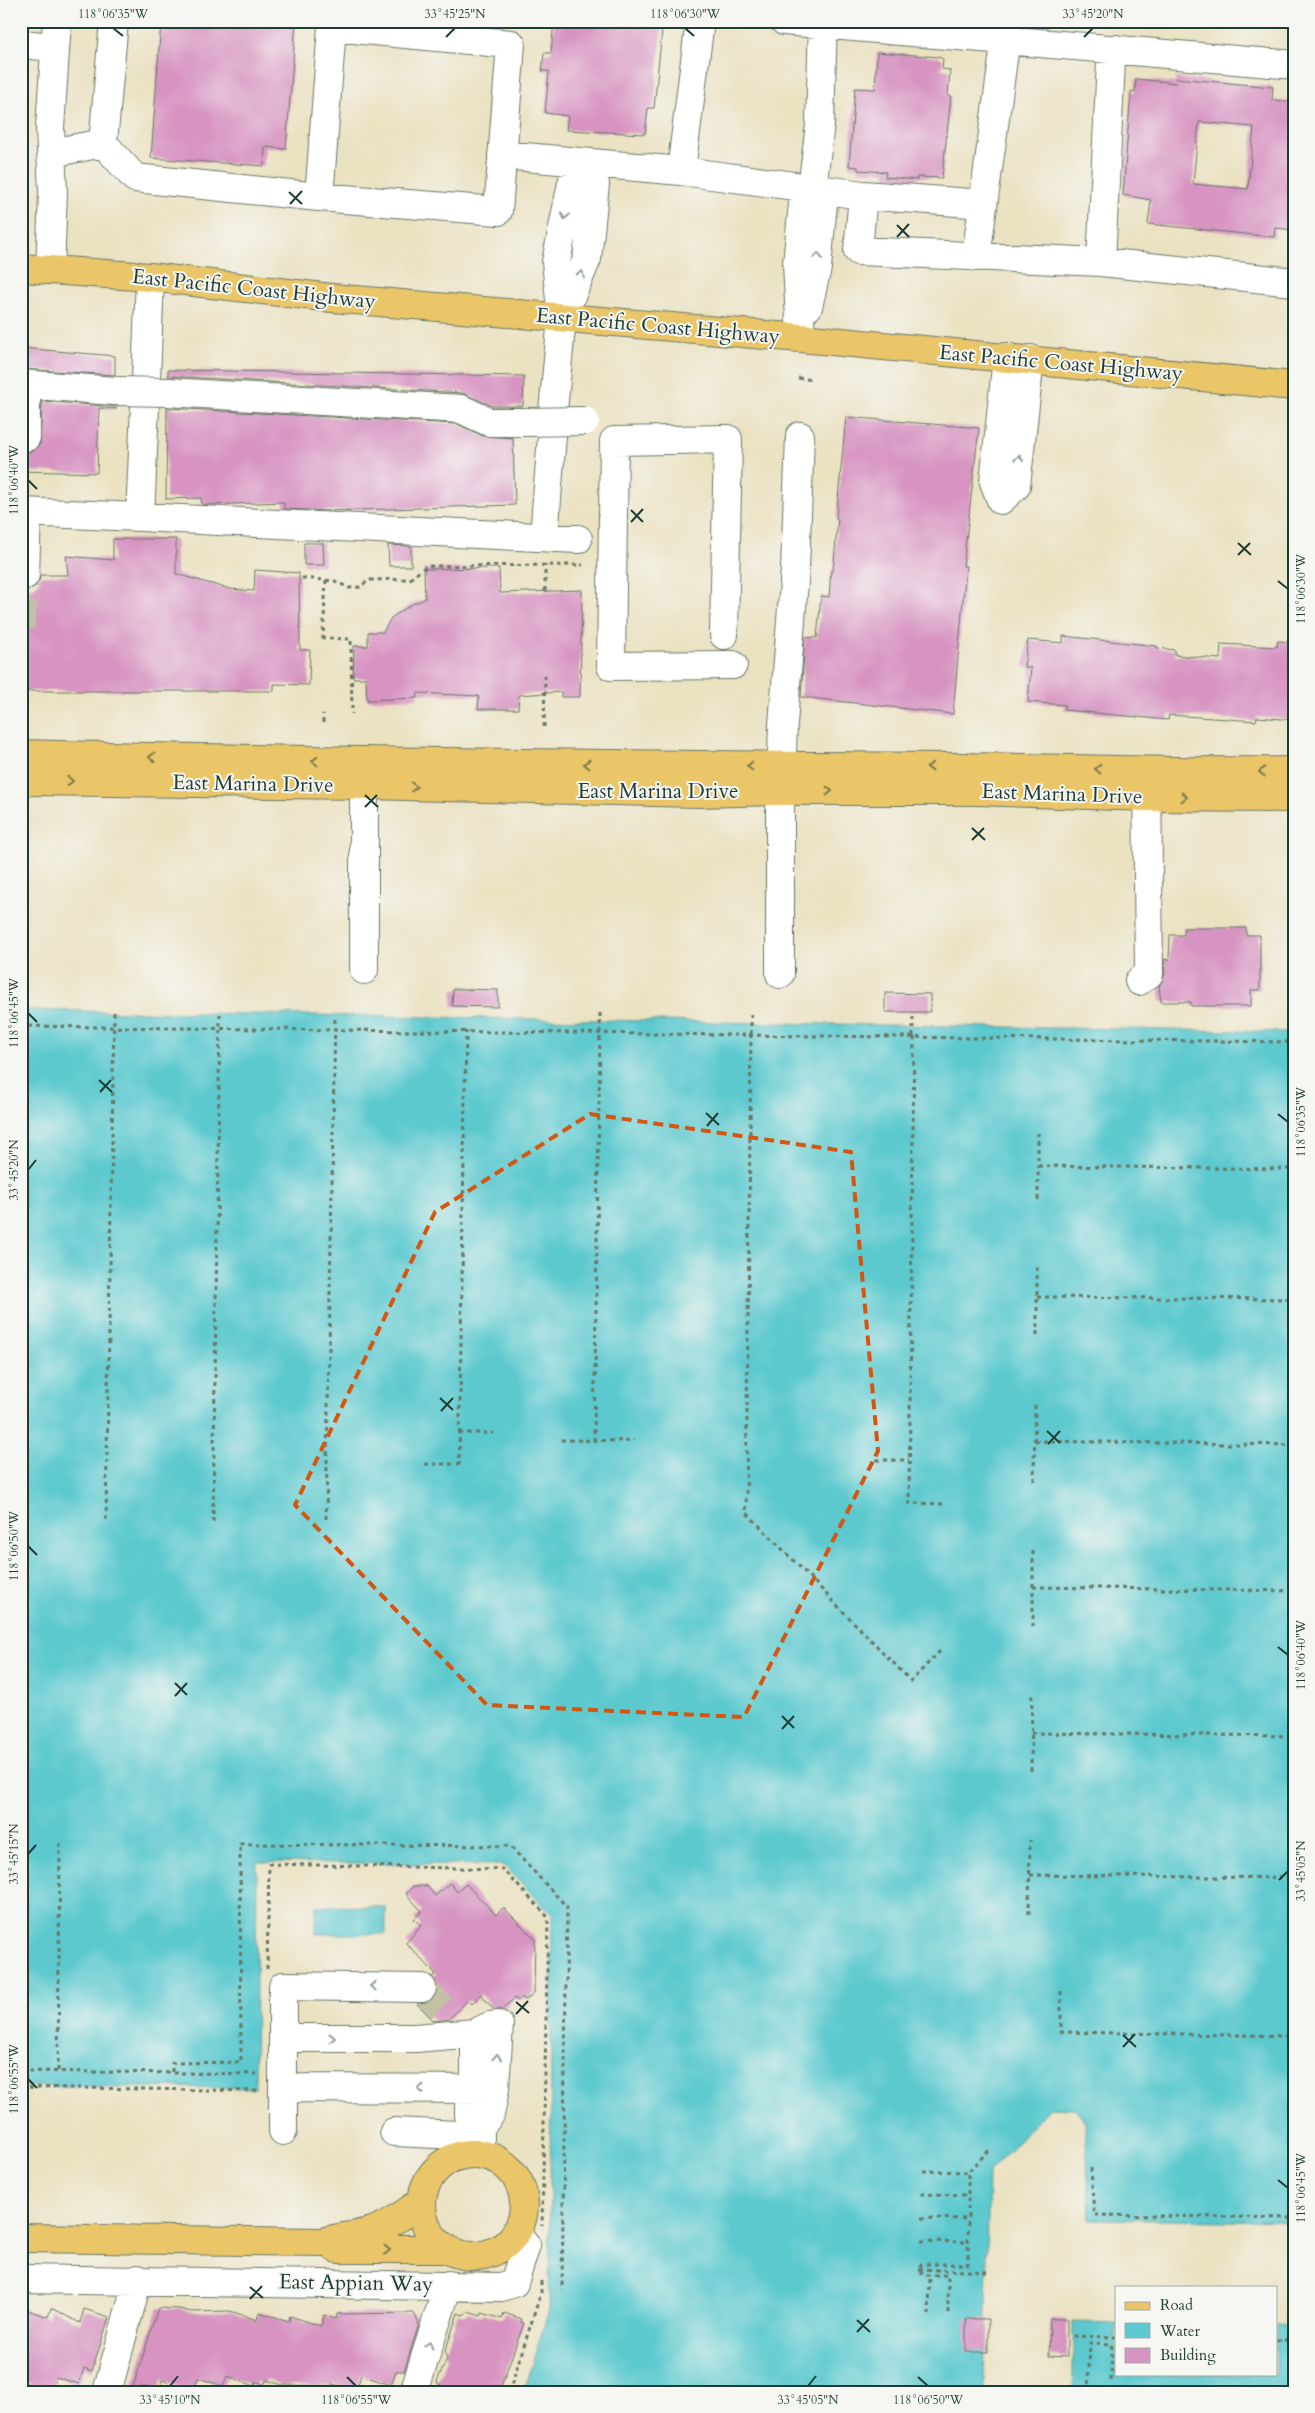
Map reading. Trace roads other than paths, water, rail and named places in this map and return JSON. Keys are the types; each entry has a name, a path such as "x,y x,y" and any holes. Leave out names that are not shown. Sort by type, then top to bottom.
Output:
{"main road":[{"name":"East Pacific Coast Highway","path":"21,268 150,277 332,298 801,338 1294,386"},
{"name":"East Marina Drive","path":"21,754 697,793 781,778 1147,770 1294,771"},
{"name":"East Marina Drive","path":"21,781 364,773"},
{"name":"East Marina Drive","path":"781,778 978,791 1147,797 1294,798"},
{"path":"480,2139 493,2157 504,2164 520,2184 524,2196 524,2208 522,2221 516,2232 502,2246 485,2254 466,2255 448,2249 430,2232 423,2214 422,2201 427,2182 439,2167 461,2155 480,2139"},
{"name":"East Appian Way","path":"21,2238 322,2242 346,2235 372,2231 395,2219 422,2201"},
{"name":"East Appian Way","path":"322,2242 340,2250 448,2249"}],"street":[{"path":"114,21 103,143 136,178 319,197 498,211 511,44 332,27 319,197"},
{"path":"681,171 700,21"},
{"path":"784,21 1008,31 1116,49 1294,65"},
{"path":"801,338 797,264 803,204 812,189 820,124 824,23"},
{"path":"976,257 1008,31"},
{"path":"21,44 56,34 51,153 53,192 50,270"},
{"path":"1101,262 1111,61 1116,49"},
{"path":"51,153 103,143"},
{"path":"502,155 583,167 681,171 863,195 983,204"},
{"path":"544,536 562,318 556,262 572,183 583,167"},
{"path":"863,195 858,251 1101,262 1294,282"},
{"path":"140,517 153,393 150,277"},
{"path":"21,437 26,437 24,384 116,392 461,410 488,422 586,421"},
{"path":"780,974 783,724 795,569 800,436"},
{"path":"724,635 728,438 614,441 611,666 733,665"},
{"path":"24,575 24,512 578,539"},
{"path":"1139,981 1149,974 1147,770"},
{"path":"364,773 364,970"},
{"path":"283,2131 275,2081 284,2038 283,1986 422,1988"},
{"path":"451,2018 475,2033"},
{"path":"284,2038 416,2038 475,2033"},
{"path":"475,2033 475,2078 482,2089"},
{"path":"275,2081 482,2089"},
{"path":"394,2132 480,2139 469,2115 482,2089"},
{"name":"East Appian Way","path":"21,2279 138,2279 501,2287 514,2283 526,2245 516,2232"},
{"path":"107,2392 138,2279"},
{"path":"414,2392 448,2285"}],"water":[{"path":"21,1010 1294,1032 1294,2222 1090,2219 1085,2122 1075,2109 1049,2108 989,2172 984,2392 523,2392 549,2310 552,1915 504,1865 257,1862 255,2088 21,2086"},
{"path":"316,1906 386,1907 386,1934 316,1934"},
{"path":"1073,2322 1115,2323 1115,2376 1278,2376 1278,2325 1294,2326 1294,2392 1073,2392"}],"tunnel":[{"path":"21,628 25,575"},
{"path":"422,1988 451,2018"}]}
